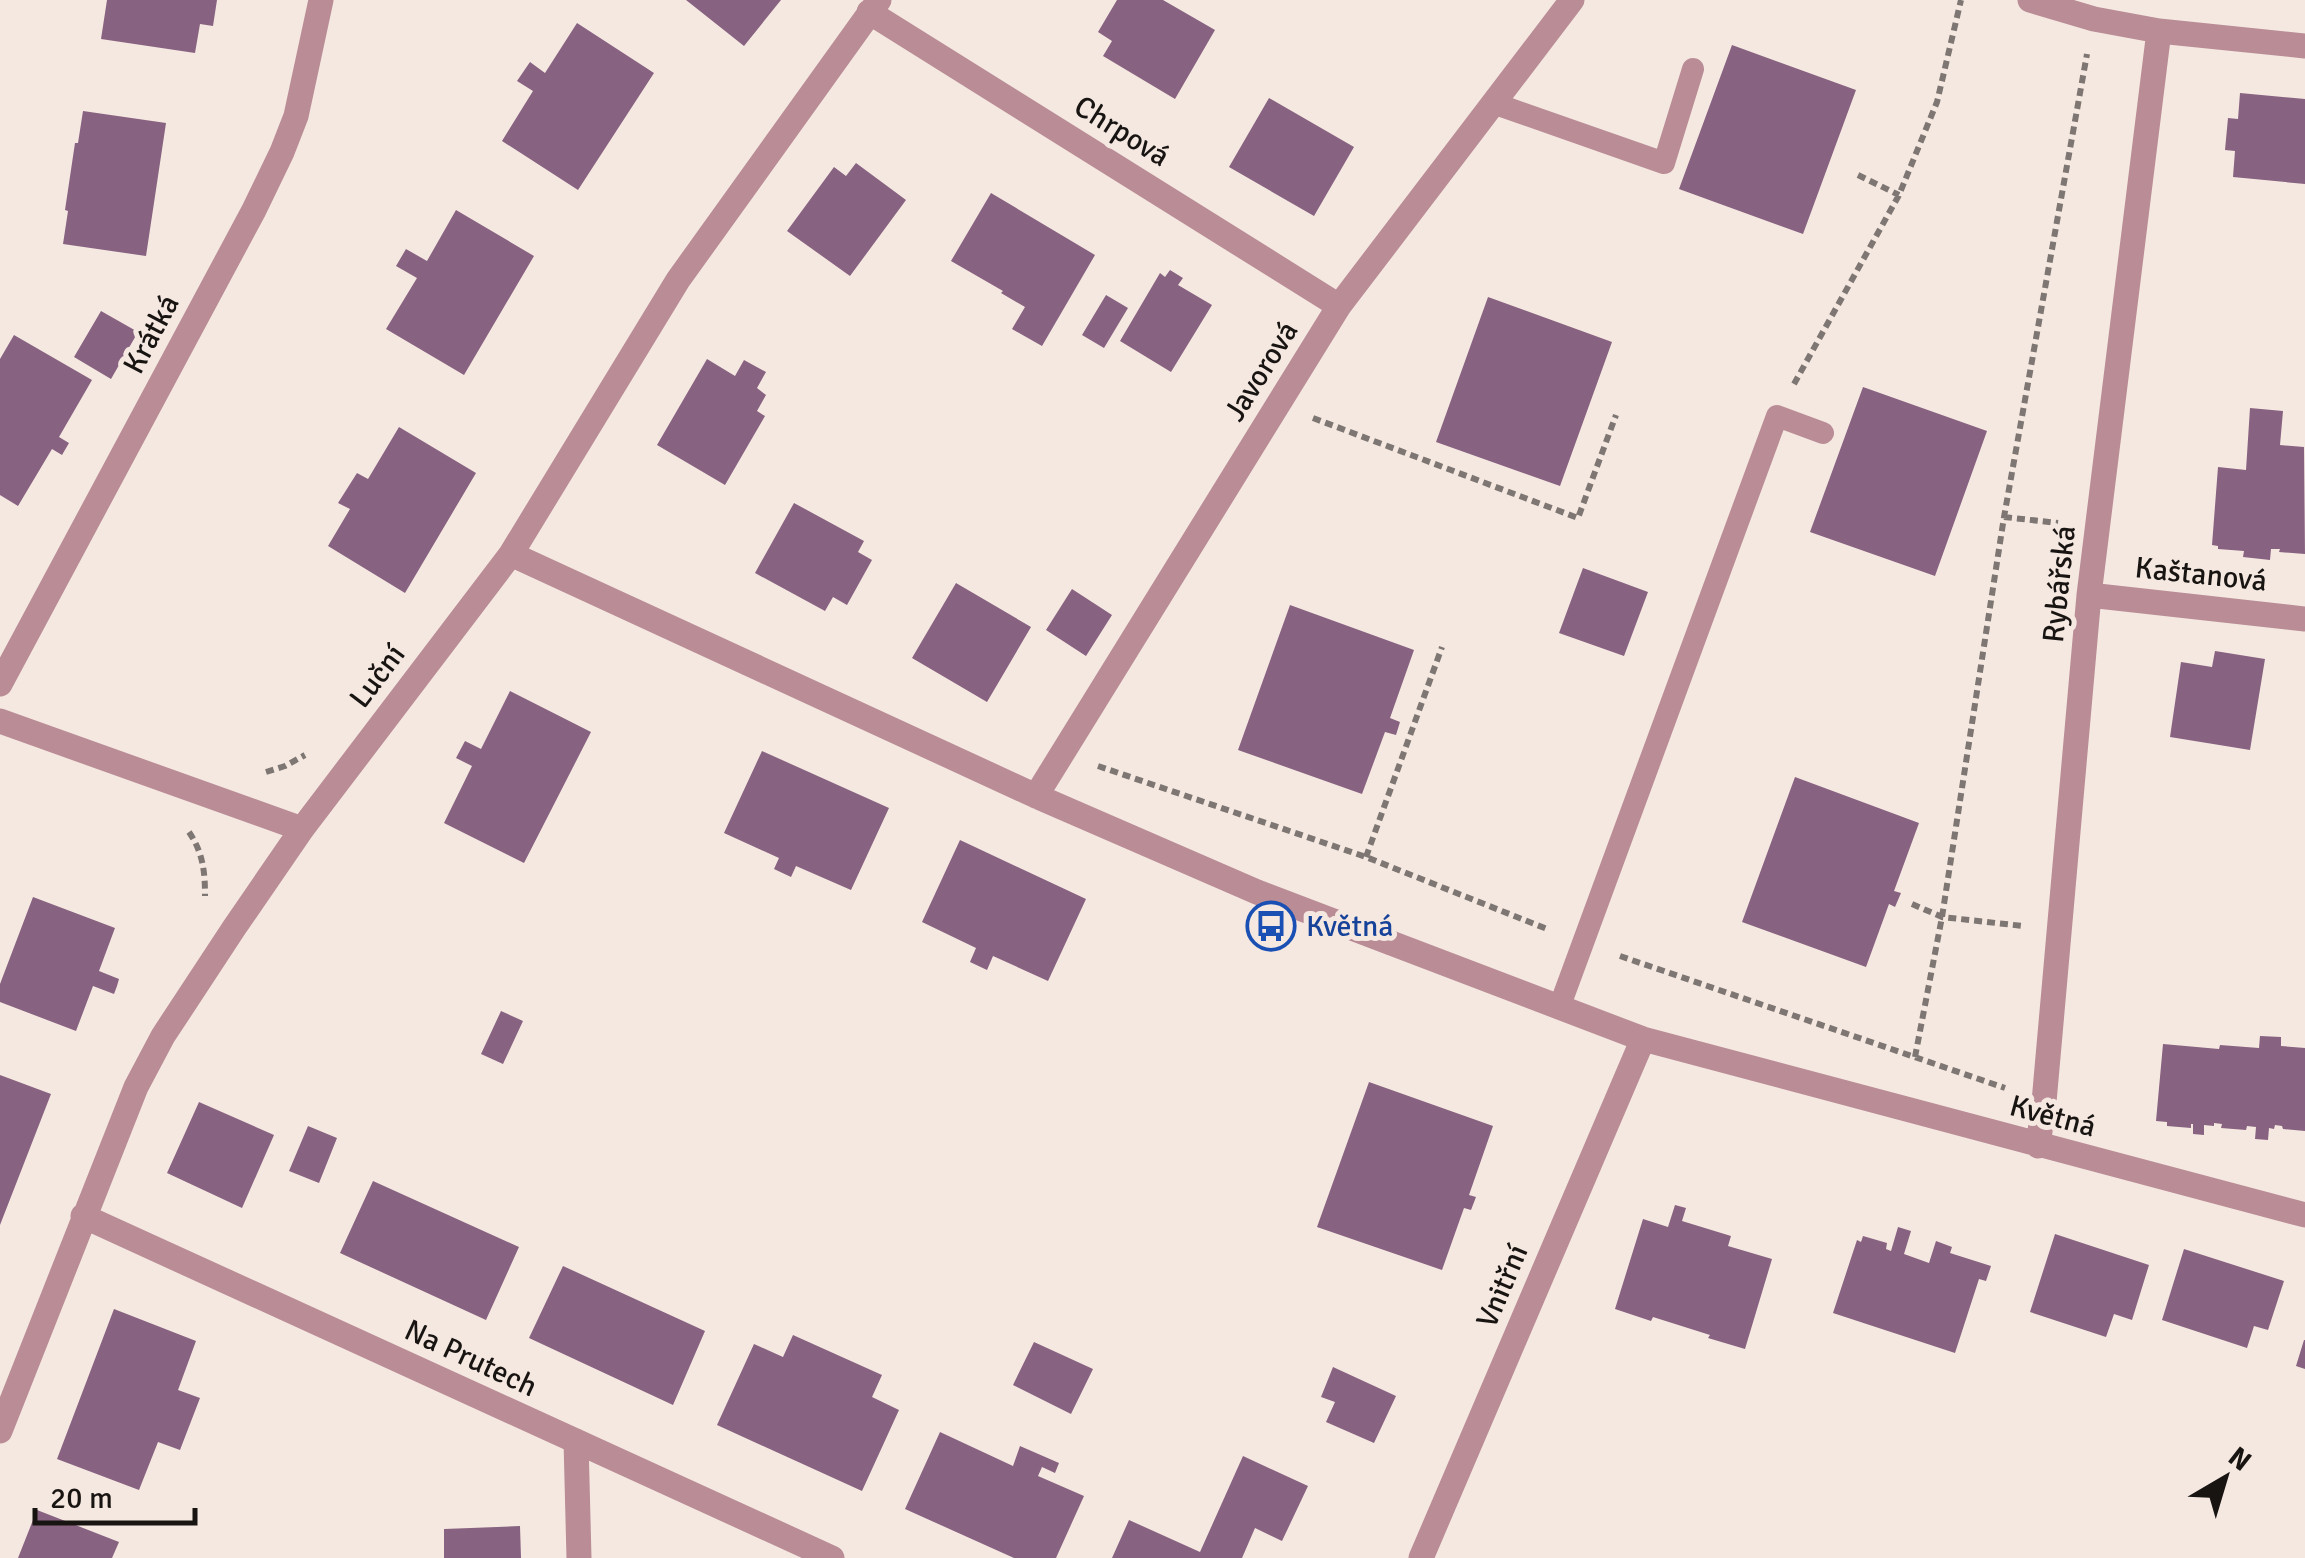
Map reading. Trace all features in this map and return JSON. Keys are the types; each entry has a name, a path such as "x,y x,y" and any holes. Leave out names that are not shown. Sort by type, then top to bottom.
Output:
{"street":[{"name":"Krátká","path":"0,684 282,152 296,116 321,0"},
{"name":"Javorová","path":"1036,796 1339,306 1572,0"},
{"path":"2030,0 2094,19 2159,31 2305,46"},
{"name":"Chrpová","path":"874,6 1339,306"},
{"name":"Luční","path":"0,1431 136,1087 163,1036 302,828 510,554 678,280 874,6"},
{"name":"Rybářská","path":"2038,1146 2090,595 2159,31"},
{"name":"Květná","path":"510,554 1036,796 1257,892 1643,1039 2305,1215"},
{"name":"Kaštanová","path":"2090,595 2305,618"},
{"path":"0,721 302,828"},
{"name":"Vnitřní","path":"1421,1558 1643,1039"},
{"name":"Na Prutech","path":"83,1216 832,1558"},
{"path":"576,1441 579,1558"}],"lane":[{"path":"1494,103 1664,163 1693,68"},
{"path":"1559,1008 1777,416 1823,433"}],"path":[{"path":"1777,416 1899,195 1937,102 1961,0"},
{"path":"1915,1057 1942,918 2004,517 2094,19"},
{"path":"1858,175 1899,195"},
{"path":"1279,405 1578,518 1616,415"},
{"path":"2004,517 2098,528"},
{"path":"1366,856 1442,647"},
{"path":"250,770 275,769 314,750"},
{"path":"1061,754 1366,856 1582,944 2044,1102"},
{"path":"186,828 199,847 205,872 205,899"},
{"path":"1912,904 1942,918 2060,930"}],"building":[{"path":"107,0 217,0 213,26 200,24 195,53 101,39"},
{"path":"686,0 781,0 744,46"},
{"path":"1117,0 1163,0 1215,30 1175,99 1103,56 1112,41 1098,32"},
{"path":"577,23 654,73 578,190 502,141 533,91 517,81 530,62 545,73"},
{"path":"1732,45 1856,90 1803,234 1679,189"},
{"path":"2240,93 2305,99 2305,184 2233,177 2235,151 2225,150 2228,118 2238,119"},
{"path":"1269,98 1354,147 1314,216 1229,167"},
{"path":"83,111 166,123 146,256 63,244 75,143"},
{"path":"856,163 906,200 850,276 787,231 834,167 846,176"},
{"path":"991,193 1095,255 1042,346 1012,329 1025,307 951,261"},
{"path":"456,210 534,256 464,375 386,329 417,278 396,266 406,249 427,261"},
{"path":"1170,270 1183,278 1178,285 1212,305 1171,372 1120,341 1160,273 1165,277"},
{"path":"1106,295 1128,308 1104,348 1082,335"},
{"path":"1488,297 1612,342 1560,486 1436,442"},
{"path":"101,311 138,332 111,379 74,357"},
{"path":"14,335 92,380 59,437 69,443 62,455 52,449 18,506 0,495 0,359"},
{"path":"707,359 735,376 744,360 766,372 757,388 766,395 757,411 765,416 725,485 657,445"},
{"path":"1863,387 1987,431 1935,576 1810,532"},
{"path":"2250,408 2283,411 2280,445 2304,447 2305,554 2271,549 2270,560 2243,557 2244,551 2212,545 2218,467 2246,470"},
{"path":"399,427 476,473 405,593 328,546 350,509 338,503 357,473 368,479"},
{"path":"794,503 864,541 858,552 872,560 847,605 833,597 825,611 755,573"},
{"path":"1583,568 1648,592 1624,656 1559,633"},
{"path":"956,583 1031,627 987,702 912,658"},
{"path":"1072,589 1112,615 1086,656 1046,630"},
{"path":"1290,605 1414,650 1390,718 1400,722 1396,735 1385,732 1362,794 1238,750"},
{"path":"2215,651 2265,659 2250,750 2170,737 2181,662 2212,667"},
{"path":"510,691 591,732 524,863 444,823 472,766 456,758 465,741 481,749"},
{"path":"762,751 889,808 851,890 796,866 791,877 774,869 779,858 724,833"},
{"path":"1795,777 1919,823 1894,891 1901,893 1895,907 1889,904 1866,967 1742,922"},
{"path":"960,840 1086,899 1048,981 993,956 987,970 970,962 976,948 922,922"},
{"path":"33,897 115,928 99,971 119,979 114,994 93,986 76,1031 0,1002 0,984"},
{"path":"501,1011 523,1021 503,1064 481,1054"},
{"path":"2260,1036 2281,1037 2281,1046 2305,1048 2305,1131 2275,1125 2274,1129 2269,1128 2268,1140 2255,1139 2256,1127 2221,1128 2222,1124 2214,1123 2204,1125 2204,1135 2193,1134 2193,1124 2191,1128 2156,1121 2163,1044 2259,1048"},
{"path":"0,1075 51,1094 0,1225"},
{"path":"1369,1082 1493,1126 1469,1195 1476,1197 1471,1210 1464,1208 1442,1270 1317,1227"},
{"path":"199,1102 274,1135 242,1208 167,1173"},
{"path":"308,1126 337,1138 319,1183 289,1171"},
{"path":"373,1181 519,1247 486,1320 340,1253"},
{"path":"1675,1205 1686,1208 1682,1221 1731,1236 1728,1246 1772,1259 1745,1349 1653,1317 1651,1321 1615,1309 1643,1219 1668,1227"},
{"path":"1898,1227 1911,1231 1904,1254 1929,1263 1936,1241 1952,1247 1950,1253 1991,1266 1986,1281 1979,1279 1955,1353 1833,1313 1857,1240 1861,1242 1863,1236 1887,1243 1886,1249 1891,1251"},
{"path":"2055,1234 2149,1265 2132,1320 2114,1314 2106,1337 2030,1312"},
{"path":"2184,1249 2284,1281 2268,1330 2254,1326 2247,1348 2162,1320"},
{"path":"563,1266 705,1331 673,1405 529,1338"},
{"path":"114,1309 196,1341 178,1390 200,1398 180,1450 158,1442 139,1490 57,1459"},
{"path":"793,1335 882,1375 872,1397 899,1410 862,1491 717,1425 754,1344 783,1357"},
{"path":"2305,1340 2305,1369 2296,1366"},
{"path":"1034,1342 1093,1369 1071,1414 1013,1385"},
{"path":"1333,1367 1396,1396 1374,1443 1326,1422 1335,1402 1321,1397"},
{"path":"940,1432 1013,1466 1020,1446 1059,1463 1055,1473 1042,1467 1038,1476 1084,1496 1056,1558 1014,1558 905,1509"},
{"path":"1243,1456 1308,1486 1282,1541 1255,1528 1242,1558 1112,1558 1129,1520 1200,1552"},
{"path":"37,1510 119,1542 112,1558 18,1558"},
{"path":"520,1526 521,1558 444,1558 444,1529"}],"place":[{"name":"Květná","path":"1271,926"}]}
